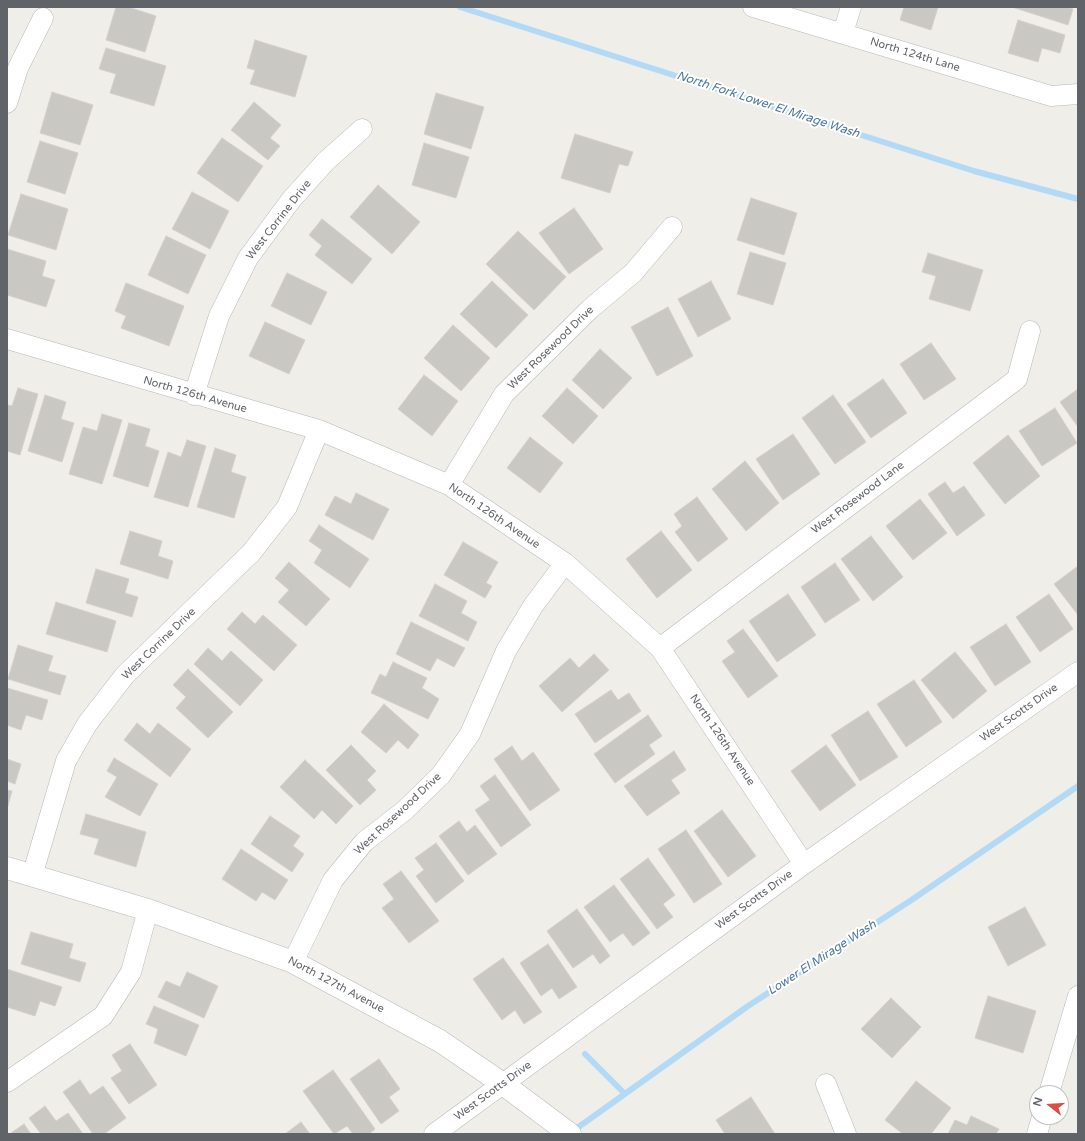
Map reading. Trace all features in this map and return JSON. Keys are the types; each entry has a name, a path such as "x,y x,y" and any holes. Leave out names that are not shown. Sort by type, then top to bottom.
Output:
{"street":[{"name":"North 124th Lane","path":"753,7 1051,96 1078,94"},
{"path":"843,34 851,7"},
{"path":"7,103 18,68 44,18"},
{"name":"West Corrine Drive","path":"194,395 219,316 248,258 291,200 326,161 362,129"},
{"name":"West Rosewood Drive","path":"449,485 504,394 590,309 633,273 672,227"},
{"name":"West Rosewood Lane","path":"660,648 1017,379 1030,331"},
{"name":"North 126th Avenue","path":"7,339 194,395 319,430 449,485 565,563 660,648 804,864"},
{"name":"West Corrine Drive","path":"32,876 66,761 87,724 125,676 251,553 287,507 319,430"},
{"name":"West Rosewood Drive","path":"293,962 333,880 364,842 404,811 441,775 470,734 506,651 533,606 565,563"},
{"name":"West Scotts Drive","path":"434,1134 804,864 1078,672"},
{"name":"North 127th Avenue","path":"7,868 148,910 293,962 440,1041 503,1084 570,1134"},
{"path":"7,1082 103,1016 131,972 148,910"},
{"path":"1051,1085 1078,996"},
{"path":"826,1084 846,1134"}],"building":[{"path":"116,7 128,7 156,16 145,52 106,40"},
{"path":"904,7 938,7 931,30 900,20"},
{"path":"1012,7 1067,7 1073,9 1068,25"},
{"path":"1018,20 1065,35 1060,53 1042,48 1038,62 1008,53"},
{"path":"255,40 307,56 295,97 250,84 255,70 247,68"},
{"path":"106,48 166,66 154,106 110,93 116,74 99,69"},
{"path":"52,92 93,105 80,145 40,133"},
{"path":"436,93 484,107 471,149 424,134"},
{"path":"254,102 281,125 270,138 280,146 268,160 231,130"},
{"path":"575,134 633,152 628,166 619,164 610,193 561,178"},
{"path":"222,138 263,166 238,202 197,173"},
{"path":"40,141 78,153 65,194 27,182"},
{"path":"424,143 469,157 456,198 412,185"},
{"path":"378,185 420,222 392,254 350,217"},
{"path":"192,192 229,211 210,249 172,229"},
{"path":"21,194 68,209 56,250 8,235"},
{"path":"751,198 797,213 784,255 737,240"},
{"path":"574,208 603,249 569,274 539,233"},
{"path":"322,219 372,259 352,284 315,255 322,246 309,235"},
{"path":"518,231 566,277 534,310 486,264"},
{"path":"166,236 206,255 188,294 148,275"},
{"path":"7,249 46,261 42,276 55,280 46,307 7,295"},
{"path":"750,252 786,263 773,305 737,294"},
{"path":"928,253 983,270 970,311 929,299 936,276 922,272"},
{"path":"287,273 327,292 311,325 271,306"},
{"path":"492,281 528,315 496,348 460,314"},
{"path":"711,281 731,319 698,337 678,299"},
{"path":"126,283 184,306 169,346 121,328 126,316 115,311"},
{"path":"668,307 693,356 657,376 631,327"},
{"path":"265,322 305,340 289,374 249,356"},
{"path":"453,325 490,358 461,391 424,358"},
{"path":"931,343 956,379 924,400 900,364"},
{"path":"600,349 632,378 603,409 572,380"},
{"path":"424,375 458,401 432,436 398,409"},
{"path":"883,379 907,413 871,438 847,404"},
{"path":"18,388 38,394 20,455 7,451 7,405 12,406"},
{"path":"567,388 598,416 573,444 542,416"},
{"path":"1078,389 1078,427 1060,402"},
{"path":"45,395 66,402 61,419 74,423 62,462 28,451"},
{"path":"833,395 866,442 835,464 802,418"},
{"path":"1055,408 1077,443 1042,466 1019,431"},
{"path":"102,414 122,420 102,484 69,474 83,427 97,431"},
{"path":"129,423 150,429 145,446 159,451 148,487 113,476"},
{"path":"793,434 820,474 783,500 756,459"},
{"path":"1008,435 1040,476 1005,504 973,463"},
{"path":"530,437 563,463 540,493 507,468"},
{"path":"187,440 206,446 188,507 154,497 168,452 181,457"},
{"path":"215,448 236,455 231,472 246,477 234,518 197,507"},
{"path":"745,461 779,503 746,531 712,489"},
{"path":"945,482 953,493 964,486 985,515 957,536 928,494"},
{"path":"356,493 389,509 373,540 325,515 335,496 351,504"},
{"path":"697,497 728,539 698,562 675,532 682,526 674,514"},
{"path":"920,499 947,533 913,560 886,526"},
{"path":"319,525 369,559 350,588 314,563 322,550 309,541"},
{"path":"130,531 162,541 158,556 173,561 168,579 120,564"},
{"path":"661,531 692,570 657,598 626,559"},
{"path":"871,536 903,577 873,601 841,559"},
{"path":"463,542 498,562 486,583 492,586 485,598 444,575"},
{"path":"289,562 330,599 306,626 278,602 289,590 275,578"},
{"path":"835,563 860,600 825,623 801,587"},
{"path":"1078,566 1078,615 1054,584"},
{"path":"96,569 129,579 125,593 138,597 132,617 86,603"},
{"path":"435,584 467,601 461,613 477,622 468,641 419,616"},
{"path":"788,594 816,635 777,662 749,621"},
{"path":"1049,594 1073,629 1040,652 1016,617"},
{"path":"56,602 116,621 107,652 46,634"},
{"path":"242,612 255,624 263,615 297,645 274,671 227,629"},
{"path":"411,622 465,648 454,667 437,658 430,671 396,654"},
{"path":"1006,624 1031,662 995,686 970,647"},
{"path":"743,629 778,676 748,698 722,661 735,652 727,641"},
{"path":"18,645 53,656 48,671 66,676 60,695 8,679"},
{"path":"208,648 222,661 231,651 263,680 240,706 194,664"},
{"path":"955,652 987,691 953,719 921,680"},
{"path":"594,654 609,670 562,712 539,686 570,658 579,668"},
{"path":"393,662 427,678 422,688 439,699 428,719 371,693 380,674 386,677"},
{"path":"188,669 233,712 208,738 176,708 186,697 173,685"},
{"path":"914,680 942,722 906,747 877,704"},
{"path":"7,688 48,700 42,720 26,715 21,730 7,725"},
{"path":"611,690 618,700 629,693 641,711 595,743 575,714"},
{"path":"384,704 419,735 408,749 398,740 386,753 361,732"},
{"path":"868,711 898,757 860,781 831,735"},
{"path":"648,715 662,736 649,745 655,754 615,783 594,754"},
{"path":"137,723 150,734 158,723 191,749 170,777 124,740"},
{"path":"351,745 376,771 367,780 376,790 360,805 326,770"},
{"path":"826,745 856,785 820,811 791,771"},
{"path":"512,746 522,761 533,752 560,790 530,811 494,759"},
{"path":"674,751 686,770 671,780 680,793 647,816 624,786"},
{"path":"114,758 158,784 140,816 105,797 117,777 107,771"},
{"path":"7,759 21,764 15,784 7,781"},
{"path":"305,760 353,806 336,824 322,810 314,819 280,787"},
{"path":"495,775 531,825 501,847 475,810 490,800 480,786"},
{"path":"7,790 12,791 7,809"},
{"path":"722,810 756,856 728,877 694,831"},
{"path":"86,814 146,832 136,867 94,854 99,839 80,834"},
{"path":"270,816 300,836 293,846 304,854 292,872 251,844"},
{"path":"459,821 467,832 475,825 497,854 468,875 439,836"},
{"path":"686,830 722,884 694,903 658,849"},
{"path":"436,843 464,881 436,903 416,876 424,870 415,858"},
{"path":"241,849 288,880 275,900 262,892 256,901 222,879"},
{"path":"648,858 675,895 663,904 673,917 657,929 620,879"},
{"path":"401,871 439,921 409,943 382,908 394,899 383,884"},
{"path":"614,885 650,933 633,946 623,933 610,942 584,907"},
{"path":"1025,907 1046,945 1008,966 988,927"},
{"path":"577,909 610,956 600,964 593,954 573,968 547,931"},
{"path":"31,932 73,944 69,958 86,963 80,982 21,964"},
{"path":"548,944 577,987 559,999 552,988 541,996 520,963"},
{"path":"503,958 542,1012 524,1024 515,1010 502,1020 473,979"},
{"path":"7,969 62,987 55,1006 40,1001 35,1016 7,1007"},
{"path":"187,972 218,986 204,1018 158,997 166,981 180,987"},
{"path":"988,996 1036,1011 1023,1053 975,1038"},
{"path":"891,998 921,1027 892,1058 861,1029"},
{"path":"154,1006 199,1025 186,1056 154,1043 158,1029 146,1024"},
{"path":"130,1044 157,1085 129,1104 111,1078 122,1071 112,1055"},
{"path":"379,1059 400,1089 389,1097 399,1111 381,1124 350,1079"},
{"path":"333,1070 375,1129 369,1134 353,1134 347,1126 334,1134 303,1091"},
{"path":"80,1080 90,1095 103,1086 126,1118 104,1134 93,1134 63,1092"},
{"path":"916,1081 951,1108 931,1134 903,1134 885,1120"},
{"path":"751,1097 775,1134 725,1134 716,1120"},
{"path":"45,1106 56,1121 68,1113 83,1134 41,1134 29,1118"},
{"path":"971,1116 999,1129 996,1134 948,1134 955,1120 967,1125"},
{"path":"301,1122 310,1134 285,1134"},
{"path":"24,1124 31,1134 11,1133"}],"waterway":[{"name":"North Fork Lower El Mirage Wash","path":"460,7 974,171 1078,199"},
{"name":"Lower El Mirage Wash","path":"573,1131 748,1006 910,901 1078,786"},
{"path":"585,1054 624,1093"}]}
